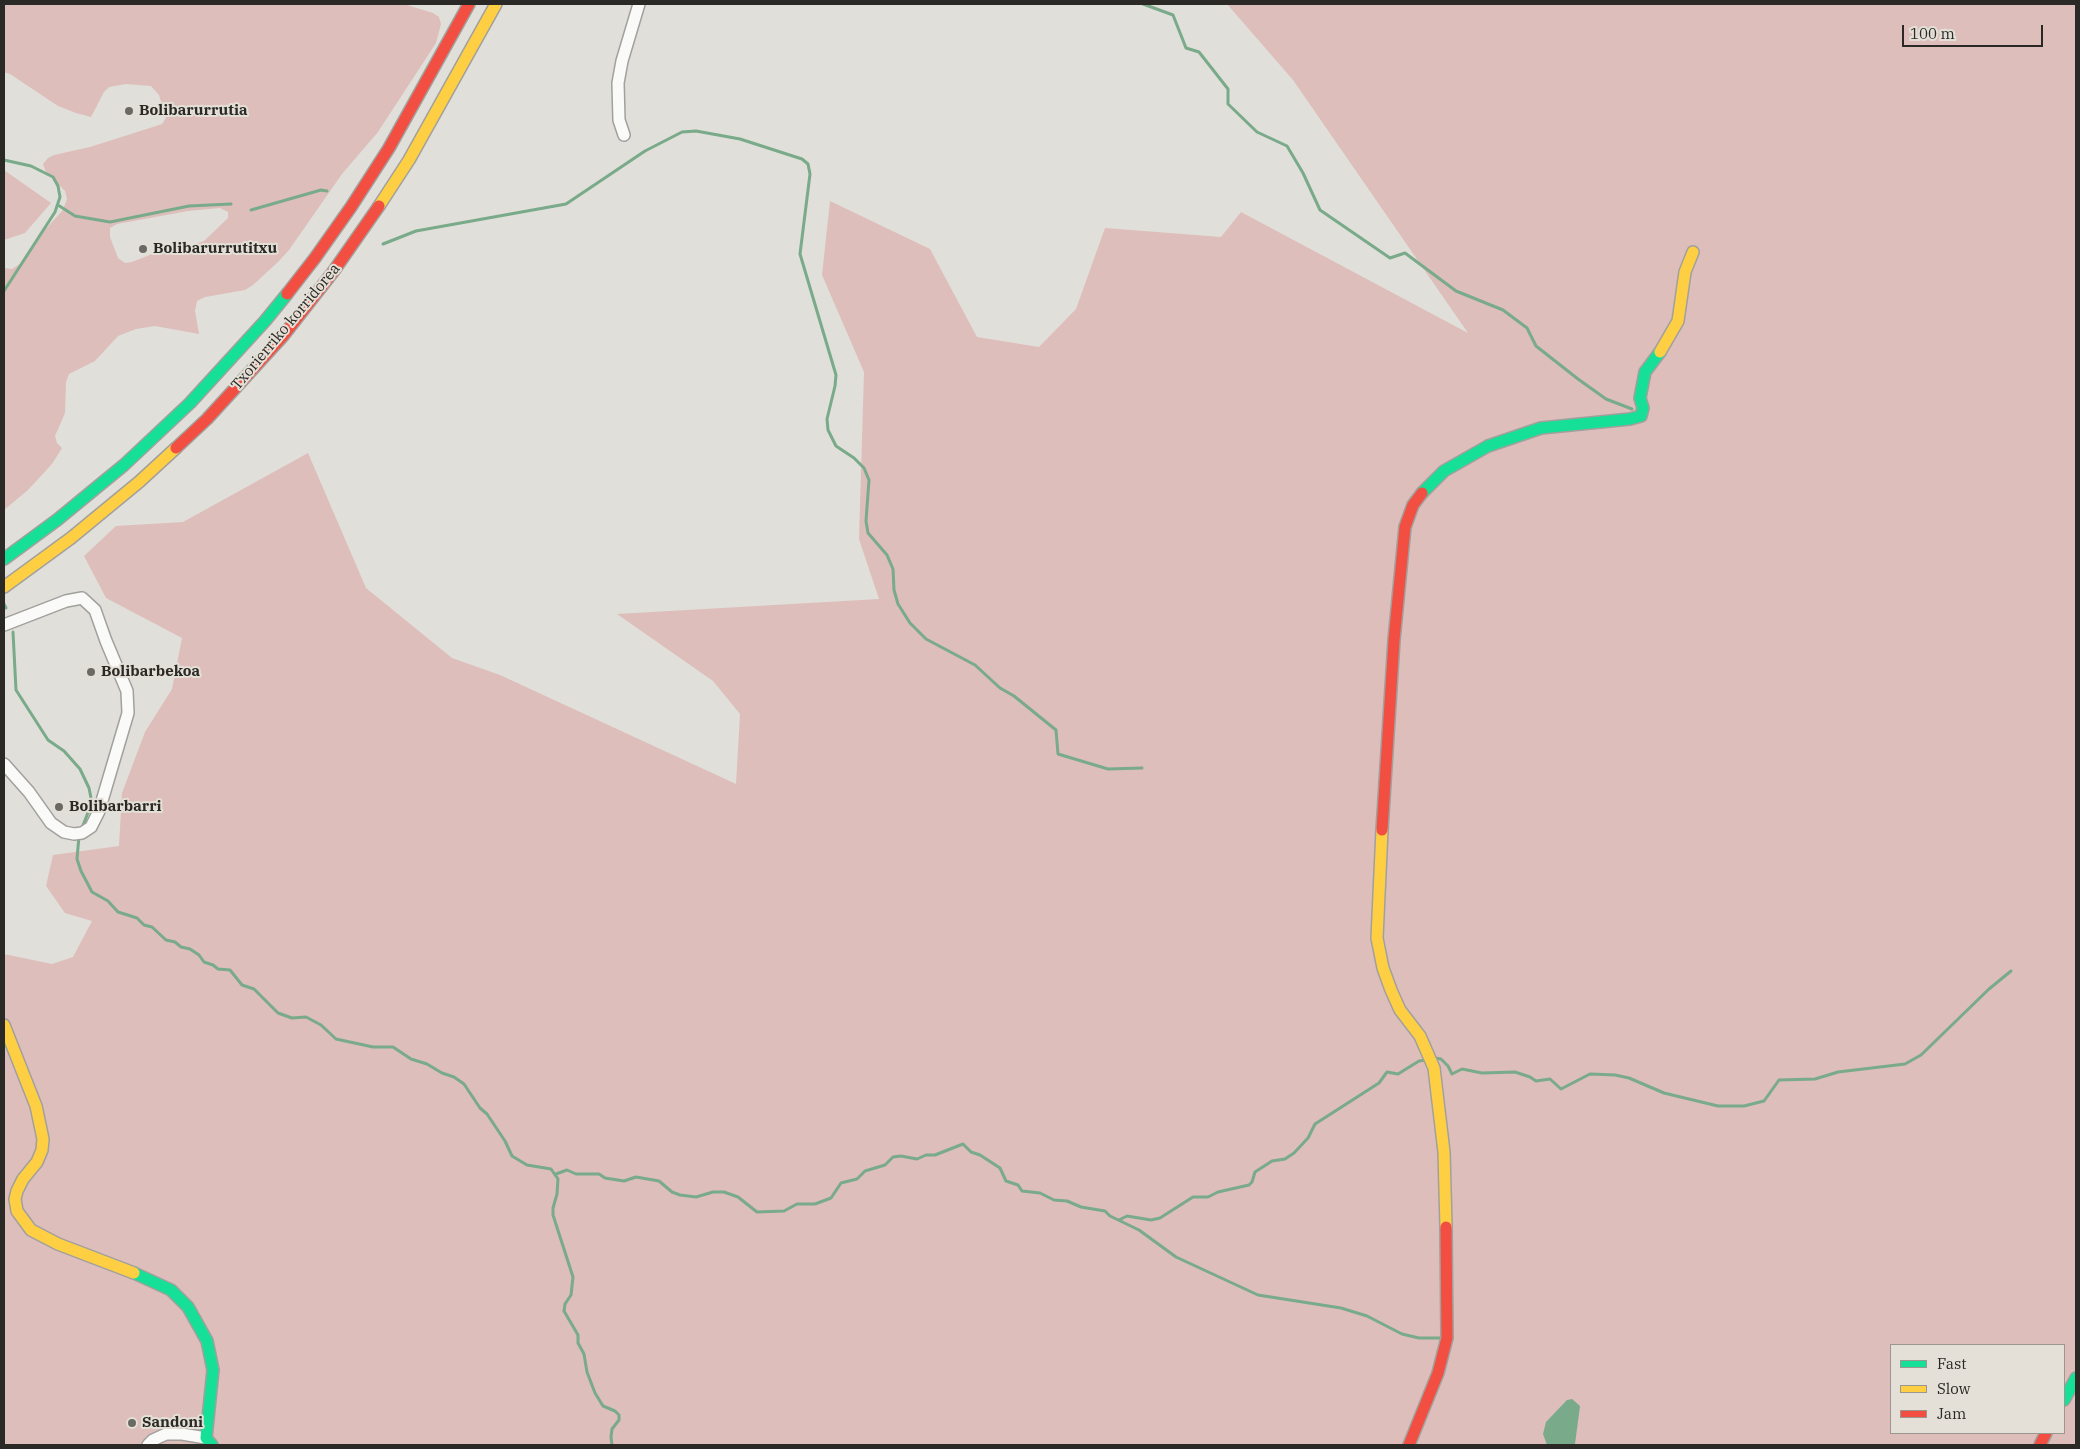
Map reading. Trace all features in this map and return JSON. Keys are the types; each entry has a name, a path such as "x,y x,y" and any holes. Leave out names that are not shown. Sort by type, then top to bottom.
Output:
{"main road":[{"name":"Txorierriko korridorea","path":"4,559 57,520 124,465 190,402 265,321 351,207 389,148 469,4"},
{"name":"Txorierriko korridorea","path":"4,587 71,538 139,482 207,419 283,336 333,272 375,212 418,144 496,4"},
{"path":"1409,1445 1438,1373 1448,1338 1448,1306 1444,1152 1434,1068 1420,1036 1400,1010 1391,990 1383,968 1377,938 1381,840 1394,640 1405,526 1413,505 1444,471 1488,446 1541,428 1630,419 1641,416 1643,408 1640,398 1645,372 1663,348 1678,321 1685,272 1693,252"},
{"path":"4,1025 36,1106 43,1139 42,1150 37,1162 23,1179 17,1191 15,1199 17,1211 22,1221 31,1230 58,1244 171,1290 188,1306 207,1342 212,1370 209,1441"},
{"path":"2065,1398 2076,1378"}],"street":[{"path":"624,135 620,120 618,83 622,60 639,4"},
{"path":"4,626 66,602 82,598 95,610 106,642 127,691 128,712 99,811 91,826 78,834 64,832 51,823 29,792 4,764"},
{"path":"148,1445 153,1440 166,1434 182,1434 209,1441"}],"shaded area":[{"path":"4,4 404,4 433,13 439,17 441,24 436,43 378,132 342,174 289,250 278,262 245,290 205,297 197,301 195,311 199,334 155,326 136,329 118,336 95,361 69,374 66,382 65,413 55,436 57,443 62,448 52,464 28,490 4,510 4,268 12,269 20,264 42,233 63,210 67,199 65,191 46,172 43,164 54,155 90,147 156,126 162,124 166,118 159,95 151,86 126,84 109,87 104,92 91,117 58,106 10,74 4,72","holes":["220,208 228,212 228,218 204,241 195,244 175,245 132,262 125,263 118,258 110,237 110,228 117,224 188,211"]},
{"path":"1227,4 2076,4 2076,1445 4,1445 4,954 52,964 73,957 92,921 65,913 46,886 53,855 119,846 122,793 145,732 172,689 182,638 106,598 84,556 116,526 183,522 308,453 366,588 452,658 500,675 736,784 740,714 713,681 617,614 879,599 859,539 864,372 822,275 830,201 930,249 977,337 1039,347 1076,309 1105,228 1221,237 1241,212 1468,333 1293,80"},
{"path":"4,170 51,203 25,233 4,240"},
{"path":"1572,1399 1580,1406 1575,1444 1547,1445 1543,1434 1546,1422 1567,1400"}],"waterway":[{"path":"1143,4 1173,15 1186,48 1199,52 1228,89 1228,104 1257,132 1287,146 1303,173 1320,210 1390,258 1405,253 1456,291 1503,310 1527,328 1536,346 1578,379 1606,399 1632,409"},
{"path":"383,244 416,231 566,204 645,151 682,132 696,131 740,139 802,159 808,164 810,174 800,254 836,375 827,419 828,430 836,446 854,458 864,468 869,480 866,521 868,533 887,555 893,569 894,590 898,604 910,623 926,639 975,665 1000,688 1014,696 1056,730 1058,754 1108,769 1142,768"},
{"path":"4,160 31,166 53,177 58,186 60,197 55,212 4,291"},
{"path":"251,210 321,190 327,191"},
{"path":"58,205 75,216 110,222 189,206 231,204"},
{"path":"4,604 6,608"},
{"path":"13,632 16,690 48,740 64,751 80,769 89,788 91,798 89,810 82,828"},
{"path":"79,836 77,859 81,871 92,892 108,901 118,912 137,918 144,925 152,927 166,940 190,949 199,955 204,962 218,969 230,970 242,985 254,989 278,1013 292,1018 306,1017 321,1025 336,1039 373,1047 393,1047 411,1059 427,1064 442,1073 454,1077 464,1084 480,1108 487,1114 505,1141 512,1156 527,1165 551,1169 558,1179 553,1215 573,1277 571,1295 565,1304 564,1311 578,1335 578,1343 584,1354 587,1372 595,1393 603,1406 615,1411 619,1415 619,1420 612,1429 612,1445"},
{"path":"1435,1058 1441,1059 1448,1066 1452,1074 1462,1069 1482,1073 1515,1072 1536,1081 1550,1079 1561,1089 1590,1074 1615,1075 1629,1078 1664,1093 1718,1106 1744,1106 1764,1101 1779,1080 1815,1079 1838,1072 1905,1064 1921,1055 1989,989 2011,971"},
{"path":"1119,1220 1127,1216 1151,1220 1160,1218 1193,1197 1208,1197 1218,1192 1249,1185 1255,1172 1272,1161 1285,1159 1294,1153 1308,1138 1315,1124 1379,1083 1387,1072 1398,1074 1419,1061 1426,1060"},
{"path":"556,1174 567,1170 576,1174 599,1174 605,1178 624,1181 636,1177 659,1181 672,1192 680,1195 696,1197 713,1192 724,1192 738,1197 757,1212 784,1211 797,1204 815,1204 831,1198 841,1183 857,1179 865,1171 885,1165 893,1157 901,1156 917,1159 926,1155 935,1155 963,1144 971,1152 980,1155 1000,1168 1006,1181 1018,1185 1022,1191 1040,1193 1054,1200 1067,1201 1081,1207 1105,1211 1110,1216 1139,1230 1176,1257 1258,1295 1341,1308 1367,1316 1402,1334 1419,1338 1441,1338"}],"traffic: fast":[{"path":"4,559 57,520 124,465 190,403 265,321 287,294"},
{"path":"1422,493 1444,471 1488,446 1541,428 1630,419 1641,416 1643,408 1640,398 1645,372 1660,352"},
{"path":"134,1273 171,1290 188,1307 207,1341 213,1370 206,1438 212,1445"},
{"path":"2065,1398 2076,1378"}],"traffic: slow":[{"path":"379,206 409,160 496,4"},
{"path":"1660,352 1678,321 1685,272 1693,252"},
{"path":"4,587 71,538 139,482 176,448"},
{"path":"1382,830 1377,938 1383,968 1391,990 1400,1010 1420,1036 1434,1068 1444,1152 1446,1227"},
{"path":"4,1025 36,1106 43,1139 42,1150 37,1162 23,1179 17,1191 15,1199 17,1211 31,1230 58,1244 134,1273"}],"traffic: jam":[{"path":"287,294 351,207 389,148 469,4"},
{"path":"176,448 207,419 283,336 333,272 379,206"},
{"path":"1382,830 1394,640 1405,527 1413,505 1422,493"},
{"path":"1409,1445 1438,1373 1447,1338 1446,1227"},
{"path":"2040,1445 2046,1434"}],"place":[{"name":"Bolibarurrutia","path":"129,111"},
{"name":"Bolibarurrutitxu","path":"143,249"},
{"name":"Bolibarbekoa","path":"91,672"},
{"name":"Bolibarbarri","path":"59,807"},
{"name":"Sandoni","path":"132,1423"}]}
